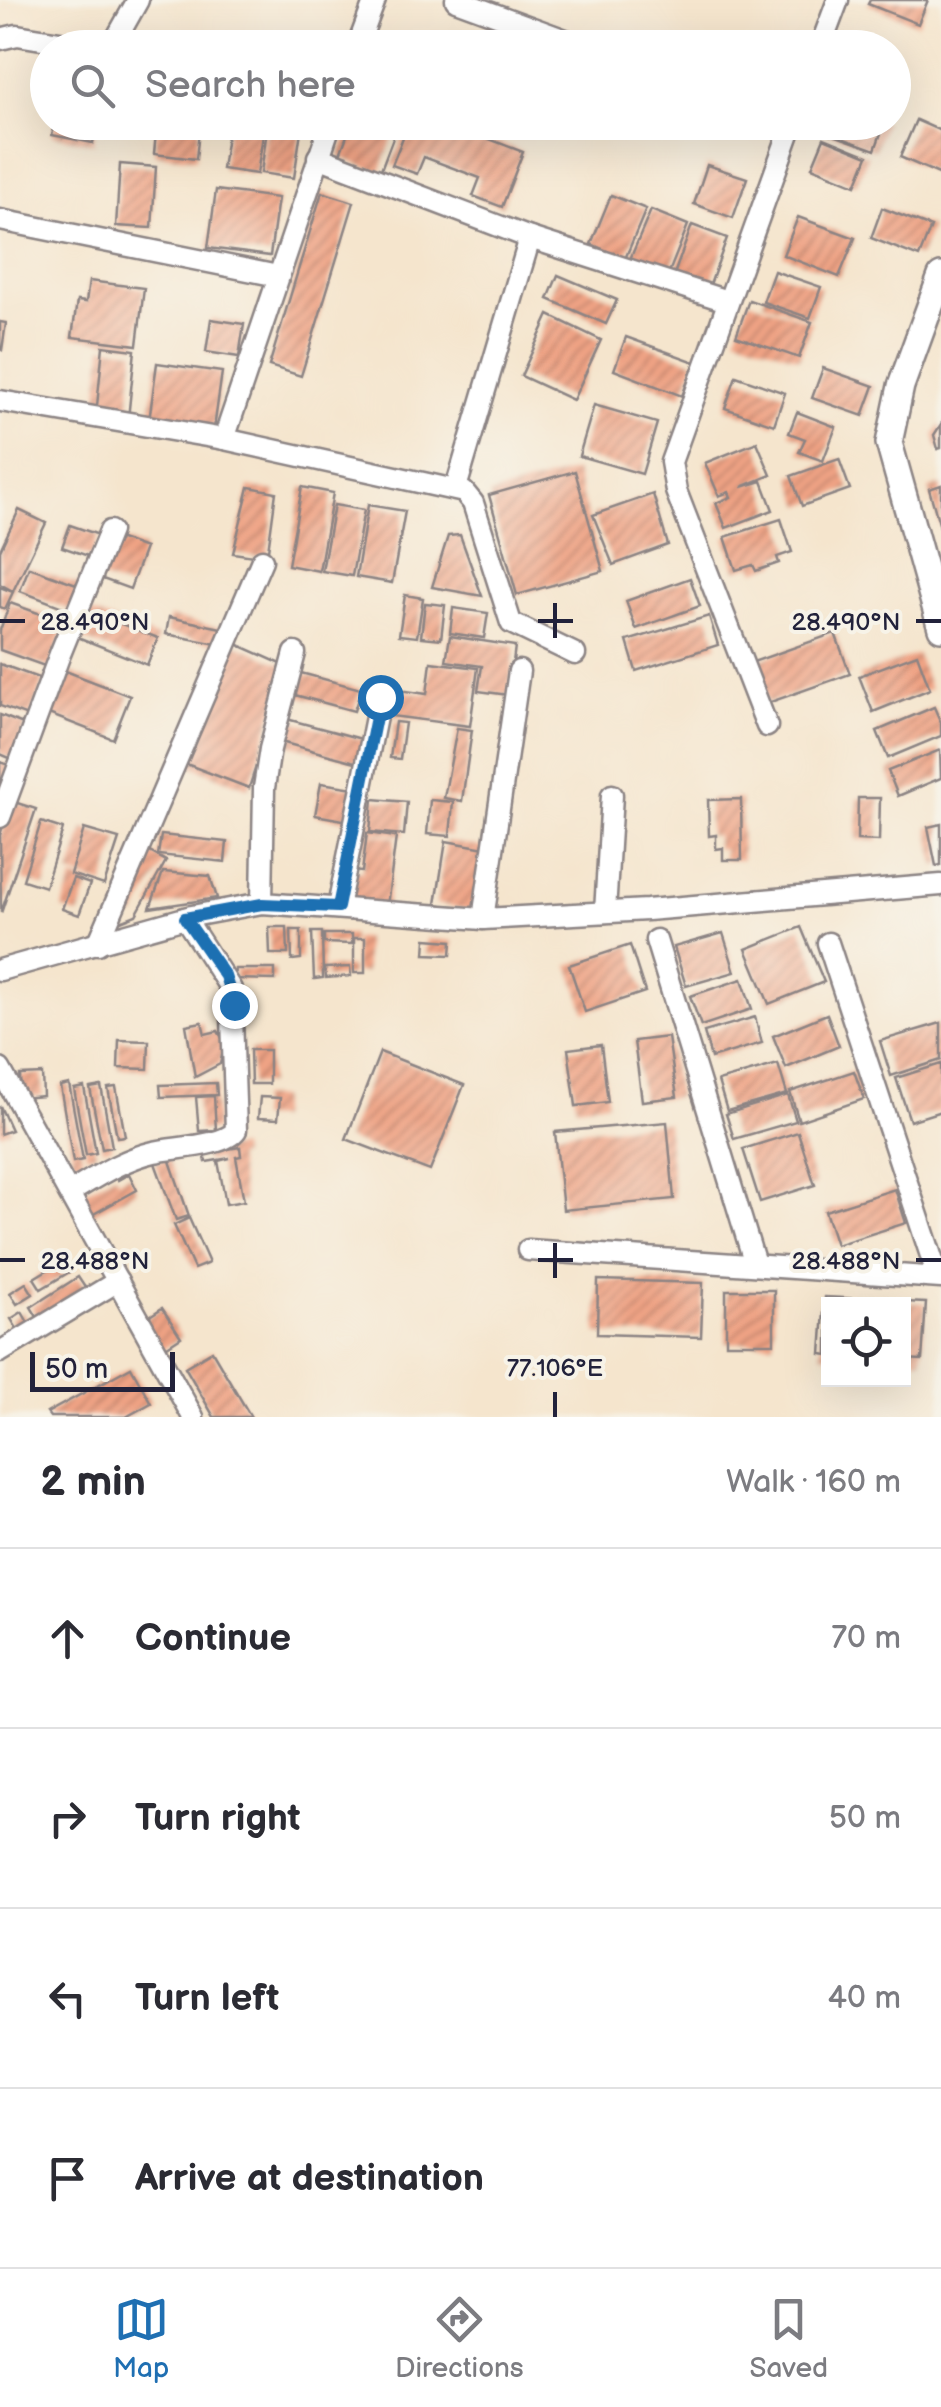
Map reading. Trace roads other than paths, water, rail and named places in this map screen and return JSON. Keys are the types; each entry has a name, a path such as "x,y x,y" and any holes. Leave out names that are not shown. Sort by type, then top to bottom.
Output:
{"street":[{"path":"121,30 138,0"},
{"path":"364,30 375,0"},
{"path":"456,0 538,30"},
{"path":"827,30 838,0"},
{"path":"0,39 30,37"},
{"path":"224,439 324,140"},
{"path":"767,726 676,491 670,462 786,140"},
{"path":"318,157 530,238 726,301"},
{"path":"0,220 278,276"},
{"path":"456,488 530,238"},
{"path":"941,276 900,386 889,443 941,628"},
{"path":"0,424 5,402 224,439 456,488 470,496 473,503 511,624 576,654"},
{"path":"0,817 110,531"},
{"path":"98,944 262,560"},
{"path":"262,904 264,788 295,653"},
{"path":"483,918 519,671"},
{"path":"338,907 380,697"},
{"path":"605,912 612,795"},
{"path":"0,970 185,918 262,904 338,907 433,918 483,918 817,898 941,885"},
{"path":"68,1192 137,1157 214,1142 231,1137 236,1130 231,989 185,918"},
{"path":"656,940 755,1264"},
{"path":"528,1250 939,1277 828,943"},
{"path":"0,1069 193,1417"},
{"path":"0,1352 118,1282"}]}
